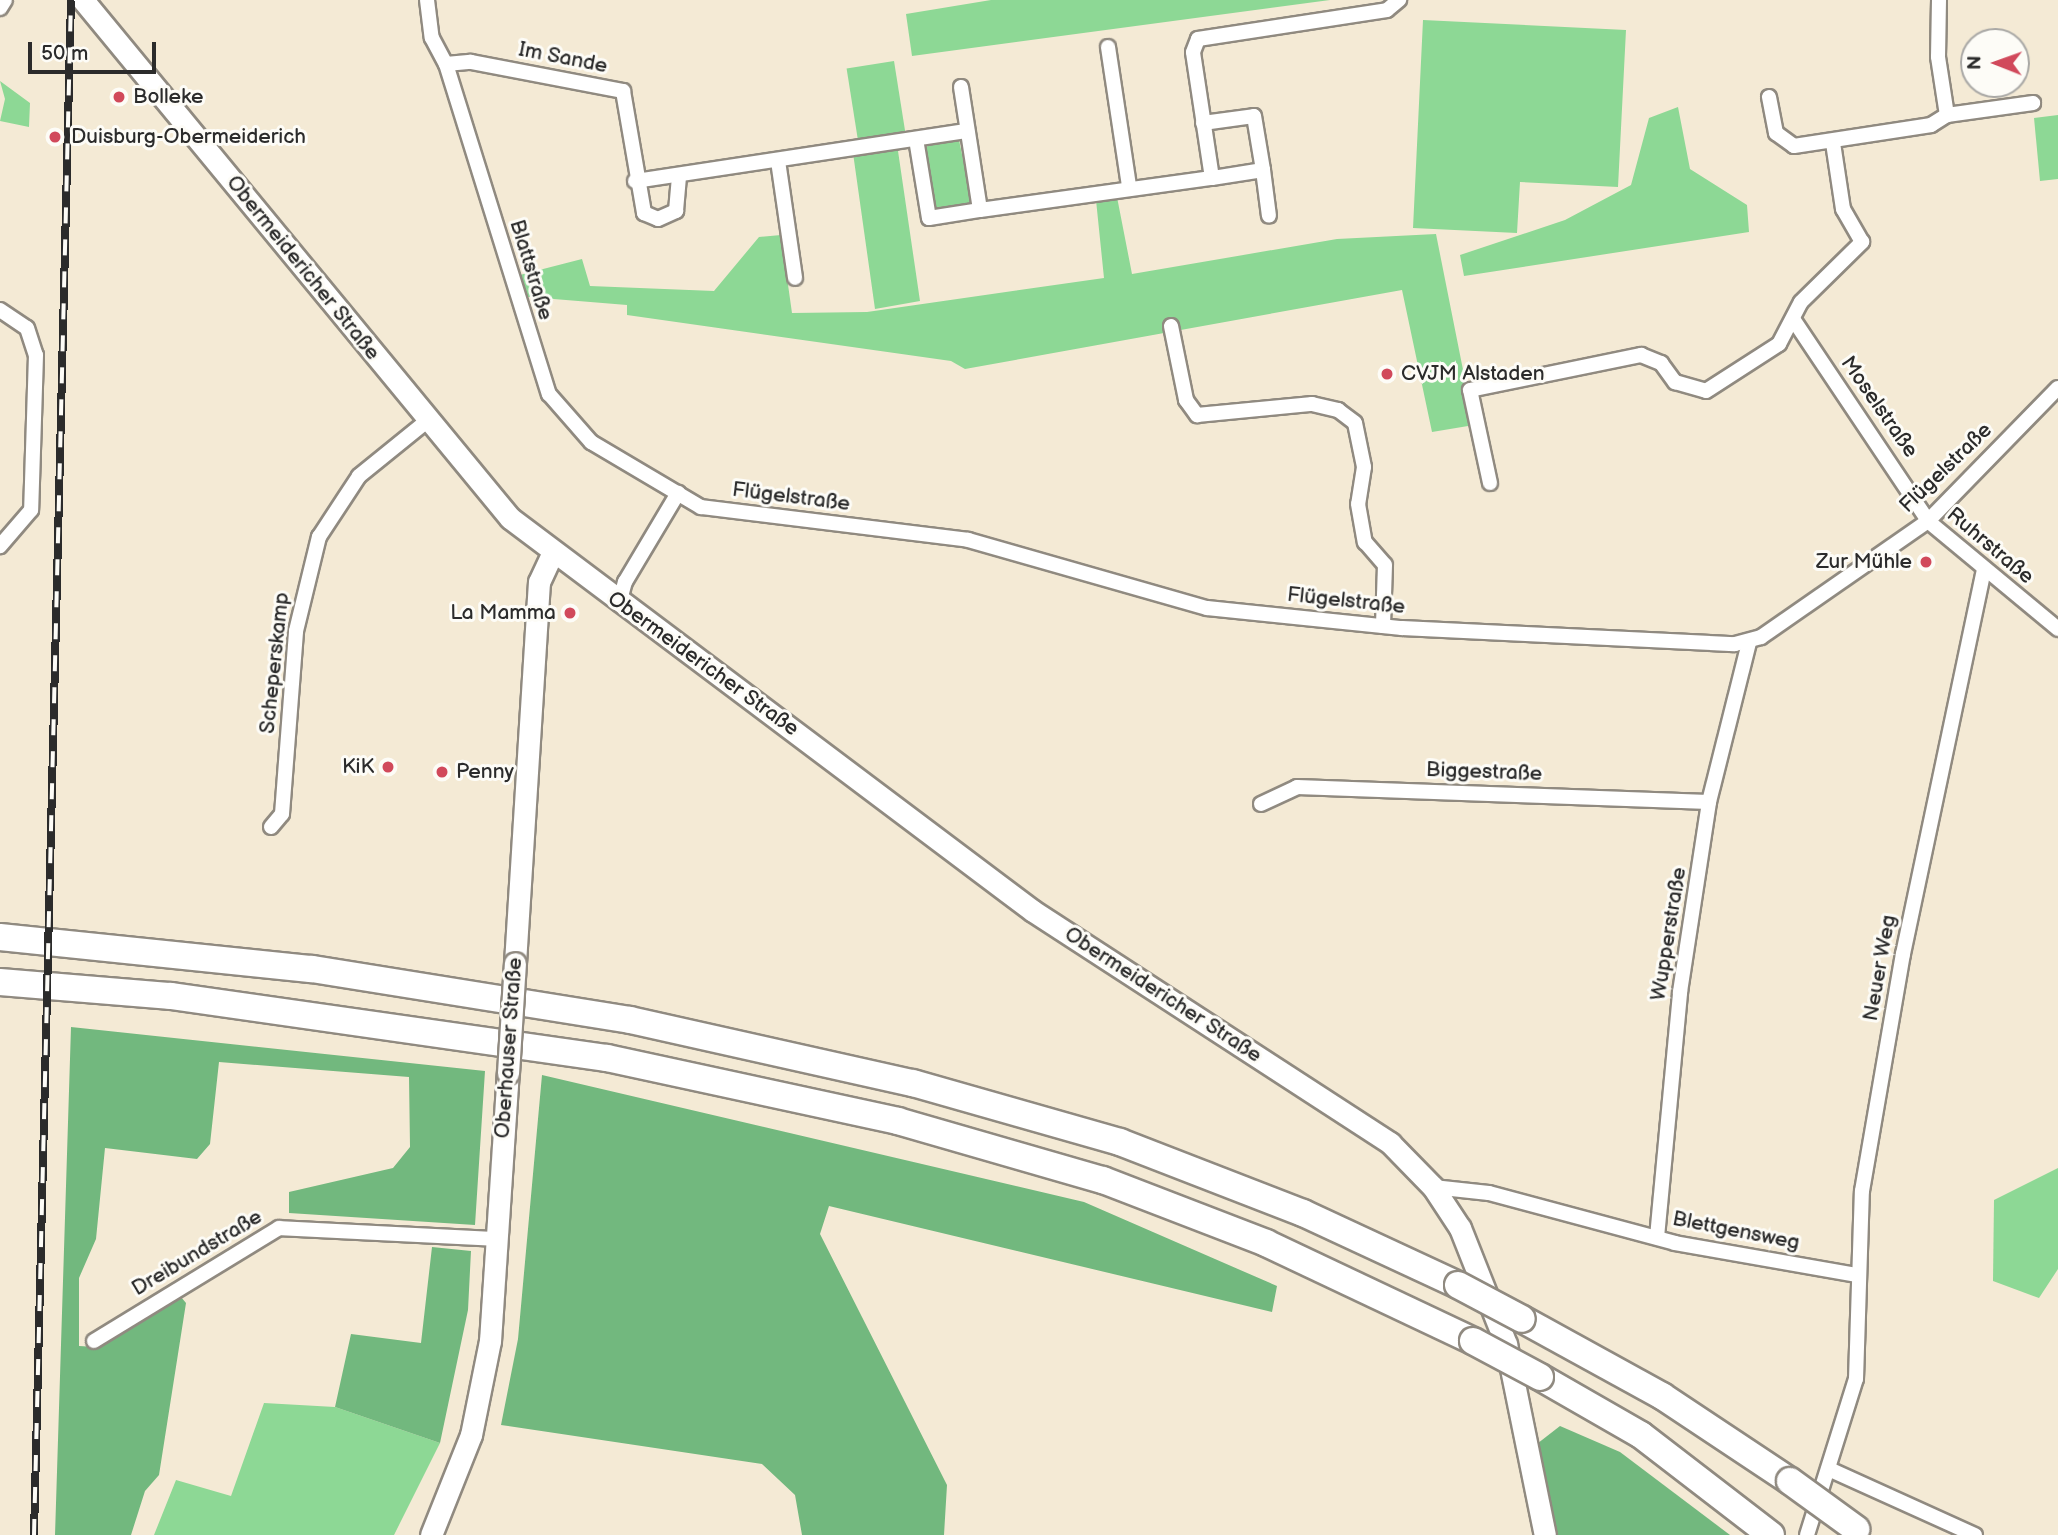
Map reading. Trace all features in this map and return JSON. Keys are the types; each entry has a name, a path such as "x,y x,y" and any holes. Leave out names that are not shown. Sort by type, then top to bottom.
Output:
{"highway":[{"path":"0,937 326,971 630,1020 914,1083 1120,1142 1303,1213 1458,1285 1662,1396 1790,1481 1860,1532"},
{"path":"0,982 171,996 607,1058 898,1122 1103,1180 1266,1243 1473,1341 1641,1435 1768,1533"}],"main road":[{"name":"Obermeidericher Straße","path":"92,4 427,421 510,518 552,554 1033,911 1390,1143 1433,1187 1460,1228 1506,1344 1545,1535"},
{"name":"Oberhauser Straße","path":"431,1535 471,1435 489,1341 538,596 552,554"}],"street":[{"path":"0,9 5,0"},
{"name":"Blattstraße","path":"427,0 432,38 446,64 549,394 585,438 678,493"},
{"path":"1212,178 1193,52 1203,35 1387,10 1399,0"},
{"path":"1940,0 1938,57 1947,116"},
{"path":"1108,47 1129,186"},
{"name":"Im Sande","path":"446,64 471,62 623,91 640,208 664,218 680,204 679,176"},
{"path":"961,88 980,209"},
{"path":"1769,97 1782,141 1794,146 1833,143 1931,125 1947,116 2033,103"},
{"path":"1203,123 1254,116 1269,216"},
{"path":"635,181 967,131"},
{"path":"916,139 929,218 1129,186 1263,170"},
{"path":"1490,482 1470,390 1641,355 1661,363 1681,386 1706,391 1779,344 1801,302 1862,242 1843,209 1833,143"},
{"path":"778,161 795,278"},
{"path":"0,310 27,328 36,355 31,510 0,546"},
{"name":"Moselstraße","path":"1793,319 1928,521"},
{"path":"1171,326 1186,400 1197,415 1312,404 1338,410 1355,423 1364,467 1358,504 1365,542 1385,565 1383,626"},
{"name":"Flügelstraße","path":"678,493 708,508 979,542 1207,608 1383,626 1749,643 1928,521 2058,388"},
{"name":"Scheperskamp","path":"271,827 282,814 296,631 319,537 359,476 427,421"},
{"path":"619,604 625,582 678,493"},
{"name":"Ruhrstraße","path":"1928,521 1984,571 2058,629"},
{"name":"Neuer Weg","path":"1807,1535 1831,1470 1856,1379 1856,1275 1860,1204 1893,1010 1984,571"},
{"name":"Wupperstraße","path":"1657,1237 1680,992 1709,802 1749,643"},
{"name":"Biggestraße","path":"1261,804 1306,787 1709,802"},
{"name":"Blettgensweg","path":"1433,1187 1489,1193 1607,1228 1856,1275"},
{"name":"Dreibundstraße","path":"94,1341 279,1227 497,1239"},
{"path":"1831,1470 1975,1535"}],"green space":[{"path":"991,0 1330,0 912,56 906,14"},
{"path":"1423,20 1626,30 1618,187 1520,182 1517,233 1413,228"},
{"path":"894,61 906,134 858,142 847,69"},
{"path":"0,81 30,103 29,127 0,121 5,99"},
{"path":"1678,107 1690,169 1747,205 1749,232 1464,276 1460,255 1565,220 1631,185 1649,118"},
{"path":"2058,115 2058,179 2040,181 2034,118"},
{"path":"959,140 972,202 941,210 935,207 926,150 928,144"},
{"path":"908,144 898,151 920,301 875,309 853,153"},
{"path":"1117,197 1132,274 1337,239 1436,234 1474,425 1432,432 1402,290 965,369 951,361 627,315 627,305 517,296 512,277 582,259 590,286 714,291 759,237 781,235 792,313 867,312 1104,278 1096,200"},
{"path":"71,1027 485,1071 475,1225 289,1213 289,1192 393,1168 410,1147 409,1077 219,1062 210,1144 197,1159 105,1148 96,1239 79,1278 79,1346 96,1347 181,1297 186,1303 159,1475 145,1491 131,1535 55,1535"},
{"path":"542,1075 1084,1202 1277,1286 1272,1312 829,1206 820,1234 947,1485 944,1535 802,1535 795,1495 762,1464 501,1425 518,1339"},
{"path":"2058,1168 2058,1269 2039,1298 1993,1281 1994,1200"},
{"path":"432,1247 471,1251 468,1310 440,1443 335,1407 351,1334 421,1343"},
{"path":"264,1403 335,1407 440,1443 394,1535 154,1535 176,1480 231,1496"},
{"path":"1560,1426 1620,1452 1730,1535 1546,1535 1533,1447"}],"railway":[{"path":"34,1535 71,0"}],"place":[{"name":"Bolleke","path":"119,97"},
{"name":"Duisburg-Obermeiderich","path":"55,137"},
{"name":"CVJM Alstaden","path":"1387,374"},
{"name":"Zur Mühle","path":"1926,562"},
{"name":"La Mamma","path":"570,613"},
{"name":"KiK","path":"388,767"},
{"name":"Penny","path":"442,772"}]}
